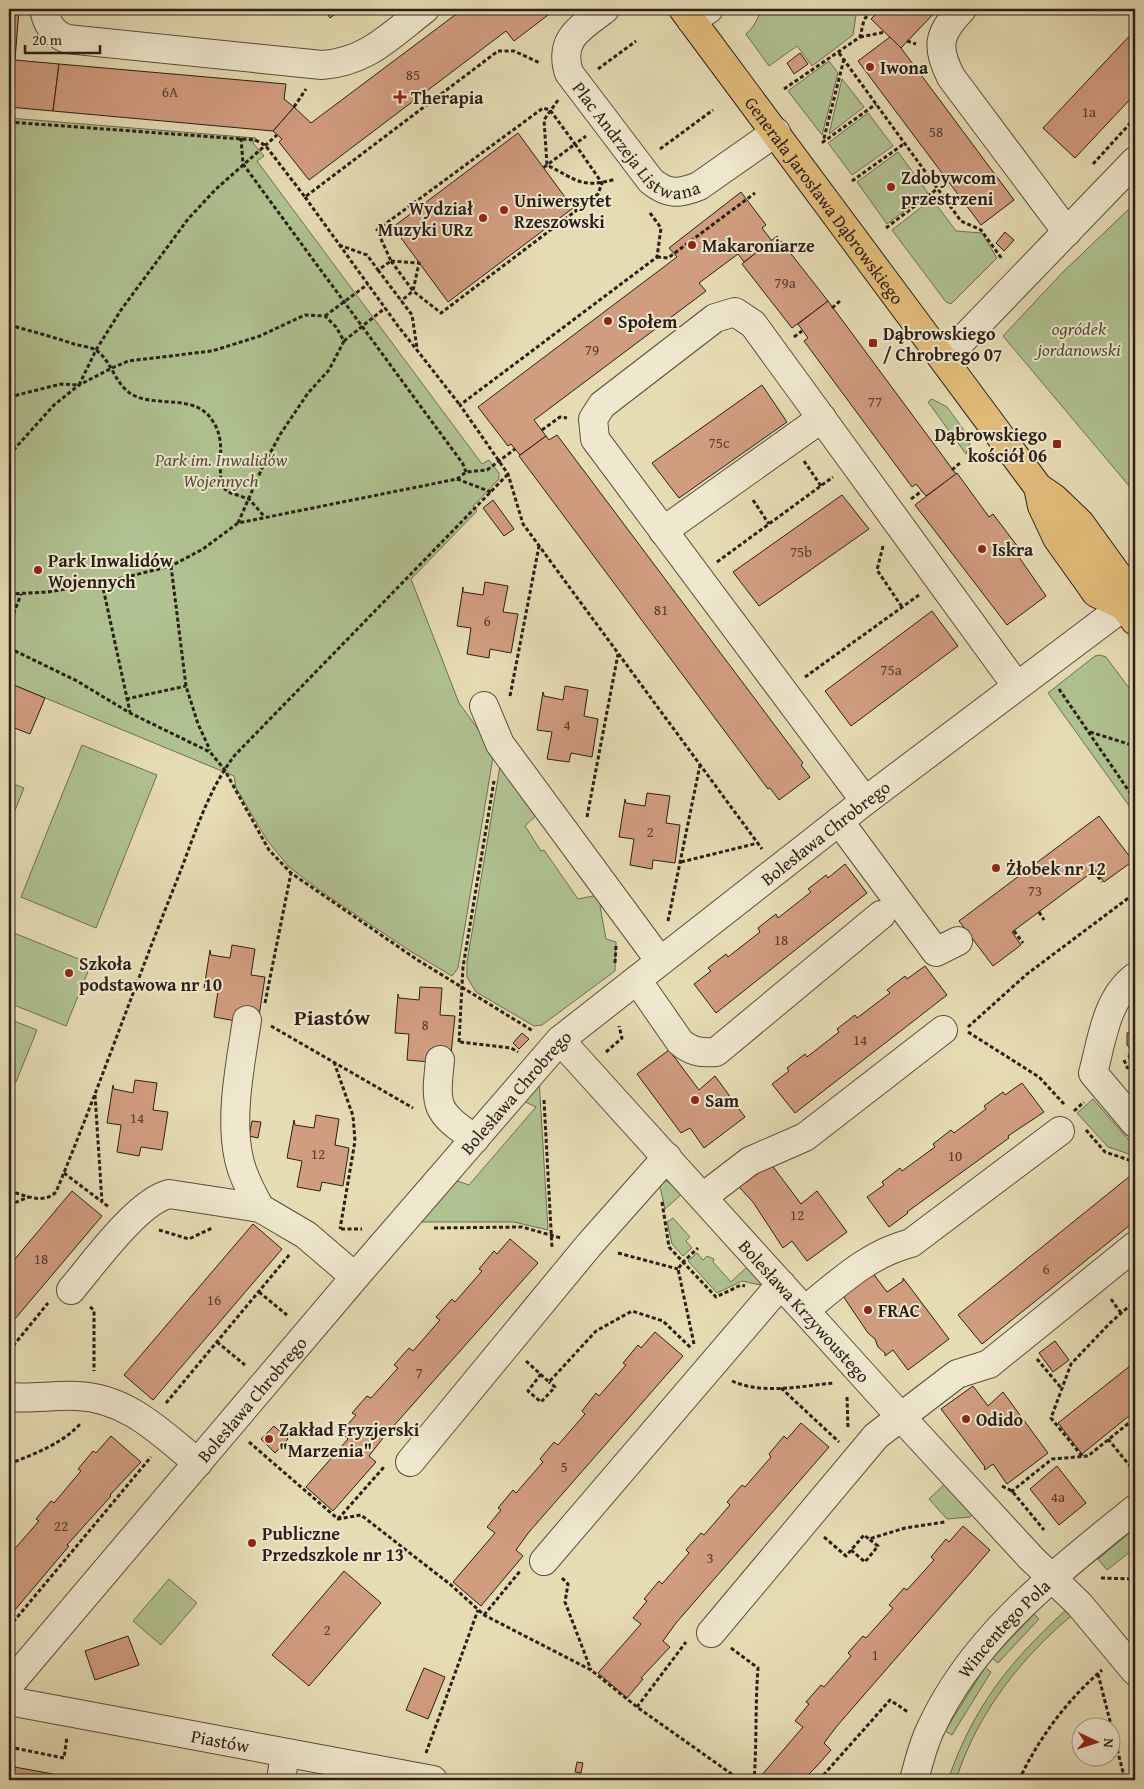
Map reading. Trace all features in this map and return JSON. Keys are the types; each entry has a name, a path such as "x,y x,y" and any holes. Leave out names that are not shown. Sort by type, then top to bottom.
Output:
{"main road":[{"name":"Generała Jarosława Dąbrowskiego","path":"694,13 776,132 1038,488 1042,506 1057,538 1086,580 1096,593 1130,613"}],"street":[{"path":"44,9 51,29 58,36 67,39 322,65 340,64 363,56 426,9"},
{"name":"Plac Andrzeja Listwana","path":"605,9 572,36 566,47 565,61 569,73 651,181 660,189 672,193 685,192 699,186 776,132"},
{"path":"962,9 946,25 941,38 941,52 944,64 951,77 1067,232"},
{"path":"944,359 1135,161"},
{"path":"865,801 596,439 593,419 602,405 715,318 735,312 754,324 1016,685"},
{"path":"663,531 822,418"},
{"name":"Bolesława Chrobrego","path":"9,1685 230,1426 349,1271 397,1228 475,1138 550,1037 637,980 839,821 1043,665 1130,613"},
{"path":"484,706 500,744 660,962"},
{"path":"839,821 936,952 958,941"},
{"path":"637,980 684,1045 700,1053 716,1052 881,915"},
{"path":"1135,978 1120,992 1111,1008 1093,1073 1135,1123"},
{"path":"247,1020 238,1081 236,1140 242,1170 260,1208"},
{"path":"703,1197 750,1161 805,1137 954,1030"},
{"name":"Bolesława Krzywoustego","path":"550,1037 661,1162 703,1197 901,1417 1078,1604 1134,1668"},
{"path":"453,1051 437,1090 442,1113 448,1120 475,1138"},
{"path":"805,1310 859,1266 892,1248 911,1243 1073,1122"},
{"path":"410,1462 588,1245 661,1162"},
{"path":"71,1290 129,1222 158,1197 169,1194 260,1208 306,1235 349,1271"},
{"path":"711,1633 876,1436 957,1374 989,1364 1135,1246"},
{"path":"544,1561 781,1284"},
{"path":"9,1397 98,1398 135,1413 198,1463"},
{"name":"Wincentego Pola","path":"914,1780 932,1726 952,1689 984,1645 1026,1601 1135,1509"},
{"name":"Piastów","path":"9,1701 285,1753 372,1775 425,1779"},
{"path":"281,1780 285,1753"}],"path":[{"path":"860,38 864,20 872,9"},
{"path":"784,89 860,38 885,32"},
{"path":"305,197 498,51 514,51 540,62 545,68"},
{"path":"839,53 961,221 982,230 1002,259"},
{"path":"844,59 823,142 876,104"},
{"path":"546,165 544,120 556,101"},
{"path":"543,108 550,110 576,143 602,183 598,194 576,213 441,313 413,292 391,261 377,230 543,108"},
{"path":"702,118 713,110"},
{"path":"9,122 241,138 255,140 265,145 500,460 508,474 523,524 777,870"},
{"path":"79,385 96,350 121,310 188,219 242,164 277,135"},
{"path":"241,138 242,164 362,325 463,464 466,472"},
{"path":"543,168 576,143"},
{"path":"852,181 905,143"},
{"path":"546,165 582,183 593,185 612,180"},
{"path":"886,228 937,189"},
{"path":"460,405 657,257 668,258 755,193"},
{"path":"645,205 661,228 657,257"},
{"path":"340,245 367,255 401,300 412,315 417,350"},
{"path":"378,270 391,261 419,263 413,292 401,300"},
{"path":"9,455 54,405 79,385 112,368 128,361 212,351 260,336 305,315 325,316 368,284"},
{"path":"832,308 840,301"},
{"path":"238,523 263,466 308,393 329,370 344,341 385,308"},
{"path":"325,316 336,326 344,341"},
{"path":"9,325 96,350 112,368 118,382 134,396 153,401 183,403 206,412 217,428 221,440 222,486 228,492 249,499 264,516"},
{"path":"9,397 61,384 79,385"},
{"path":"9,594 102,583 171,566 203,549 238,523 264,516 457,479 466,472 486,470 515,449"},
{"path":"697,577 854,462"},
{"path":"952,470 961,462"},
{"path":"9,1191 43,1200 50,1198 56,1192 150,947 211,795 224,768 508,474"},
{"path":"457,479 491,492"},
{"path":"509,697 539,546"},
{"path":"171,566 186,686 198,724 210,752 224,768 269,850 281,864 363,925 462,988 550,1037"},
{"path":"783,693 940,580"},
{"path":"102,583 130,713"},
{"path":"9,626 21,594"},
{"path":"9,648 77,681 130,713 210,752"},
{"path":"581,852 618,653"},
{"path":"1043,665 1089,732 1094,743 1135,800"},
{"path":"126,699 186,686"},
{"path":"1089,732 1135,746"},
{"path":"500,744 463,967 453,1051 511,1048 532,1060 543,1079 553,1254"},
{"path":"660,962 700,765"},
{"path":"680,862 758,843"},
{"path":"1094,871 1102,882"},
{"path":"1135,893 954,1030 1038,1077 1073,1122 1105,1152 1135,1162"},
{"path":"1039,912 1044,920"},
{"path":"1014,931 1023,944"},
{"path":"247,1020 262,1020 416,1110"},
{"path":"1123,1057 1128,1069"},
{"path":"333,1062 353,1116 355,1141 340,1230 349,1271"},
{"path":"1073,1122 1103,1085"},
{"path":"661,1162 669,1246 716,1297 741,1284 749,1286"},
{"path":"64,1173 102,1202"},
{"path":"9,1205 30,1197"},
{"path":"340,1230 522,1227 678,1269"},
{"path":"695,1352 678,1269 698,1248"},
{"path":"9,1351 64,1284 94,1310 98,1398 74,1431 43,1451 9,1464"},
{"path":"259,1292 288,1316"},
{"path":"1082,1456 1051,1418 1071,1364 1110,1323 1135,1301"},
{"path":"549,1382 596,1331 632,1311"},
{"path":"1020,1340 1062,1389"},
{"path":"217,1342 246,1366"},
{"path":"507,1344 541,1374 555,1387 541,1402 528,1391 541,1374"},
{"path":"837,1382 780,1388 842,1444"},
{"path":"847,1391 848,1431"},
{"path":"993,1516 1012,1491 1052,1458 1088,1456 1135,1418"},
{"path":"230,1426 338,1519 361,1515 450,1585 484,1615 591,1670 637,1707 740,1780"},
{"path":"1108,1440 1134,1471"},
{"path":"804,1520 846,1556 864,1534 878,1546 865,1562 851,1550"},
{"path":"869,1539 905,1528 946,1522"},
{"path":"484,1615 525,1565 544,1561 568,1584 565,1602 591,1670"},
{"path":"1101,1578 1135,1579"},
{"path":"425,1779 478,1610"},
{"path":"637,1707 699,1625 758,1668 755,1706 757,1743 754,1780"},
{"path":"1019,1780 1032,1751 1058,1715 1105,1667"},
{"path":"1098,1673 1125,1780"},
{"path":"819,1780 890,1700 908,1712"},
{"path":"9,1748 64,1758 68,1734"}],"green space":[{"path":"765,9 863,9 856,15 853,35 812,66 797,46 769,66 746,34"},
{"path":"829,61 838,73 822,135 788,91"},
{"path":"842,79 864,107 829,134"},
{"path":"868,113 893,146 852,175 828,143"},
{"name":"Park im. Inwalidów Wojennych","path":"9,118 256,138 253,143 264,156 257,161 482,464 489,460 499,473 499,479 473,506 477,511 411,579 459,703 494,751 458,968 452,976 410,951 325,894 289,867 267,840 236,788 234,776 9,683"},
{"path":"898,152 928,193 887,224 857,182"},
{"path":"932,199 956,231 982,233 997,258 951,304 946,302 892,230"},
{"name":"ogródek jordanowski","path":"1131,207 1135,207 1135,493 1003,336 1062,273"},
{"path":"932,399 947,407 971,440 966,454 928,402"},
{"path":"1095,656 1106,657 1135,696 1135,814 1048,693"},
{"path":"82,745 157,775 96,928 21,897"},
{"path":"500,766 539,813 525,826 541,851 544,850 578,899 598,895 604,903 600,906 606,939 616,942 615,971 542,1025 534,1026 476,992 467,977 467,962"},
{"path":"9,782 24,788 9,825"},
{"path":"9,931 91,964 66,1026 9,1003"},
{"path":"9,1019 37,1030 16,1082 9,1079"},
{"path":"539,1079 548,1230 514,1222 416,1222 452,1179 469,1185 536,1107 521,1100"},
{"path":"1093,1099 1135,1147 1135,1156 1108,1147 1077,1113"},
{"path":"666,1181 684,1192 665,1209 659,1182"},
{"path":"673,1218 690,1237 686,1241 692,1248 683,1256 672,1244 667,1222"},
{"path":"697,1253 703,1260 707,1256 714,1259 713,1262 731,1282 750,1264 760,1281 760,1285 742,1281 717,1293 688,1261"},
{"path":"948,1481 975,1512 970,1517 947,1519 929,1499"},
{"path":"1129,1533 1135,1534 1135,1548 1107,1570 1098,1559"},
{"path":"169,1579 197,1603 161,1645 133,1621"},
{"path":"1069,1607 1076,1612 1037,1647 1004,1687 976,1732 956,1780 948,1780 958,1753 970,1729 996,1685 1029,1646"},
{"path":"1034,1614 1039,1619 998,1663 992,1658"},
{"path":"985,1667 991,1672 952,1735 945,1731"}],"building":[{"path":"9,9 19,9 15,60 59,64 53,111 9,107"},
{"path":"324,9 342,9 330,18"},
{"path":"463,9 556,9 514,41 506,31 309,180 279,142 282,139 273,131 294,107 311,123"},
{"path":"881,9 938,9 901,48 871,19"},
{"path":"1135,30 1135,94 1075,158 1043,128"},
{"path":"890,37 901,48 1014,200 981,225 858,61"},
{"path":"800,53 808,64 794,74 787,63"},
{"path":"59,64 286,84 284,99 294,107 273,131 53,111"},
{"name":"Wydział Muzyki URz","path":"518,133 573,208 448,302 393,227"},
{"path":"741,192 766,225 762,228 772,241 744,262 738,254 699,283 706,291 534,420 546,436 520,455 511,444 508,446 478,407 677,257 669,248"},
{"path":"1005,232 1014,240 1004,251 996,243"},
{"path":"777,236 828,301 792,328 742,264"},
{"path":"828,301 956,474 926,496 916,484 912,487 804,341 808,338 798,324"},
{"path":"762,385 787,422 679,498 652,463"},
{"path":"557,435 803,763 801,765 810,777 779,800 770,788 768,789 519,456 546,436 549,440"},
{"name":"Iskra","path":"957,473 989,517 993,514 1018,547 1014,550 1046,596 1007,625 915,505"},
{"path":"842,495 869,529 759,606 733,572"},
{"path":"493,500 514,529 504,536 483,508"},
{"path":"485,582 508,586 503,612 518,614 511,653 490,649 489,658 467,654 471,628 457,626 463,587 463,592 483,595"},
{"path":"932,611 958,646 851,726 825,691"},
{"path":"9,683 45,698 30,734 9,726"},
{"path":"565,686 588,690 584,716 598,719 592,757 571,753 569,762 547,759 552,732 537,730 543,692 544,696 563,700"},
{"path":"647,793 670,796 666,823 680,825 675,863 653,860 652,869 630,865 634,839 619,837 625,799 626,803 645,806"},
{"path":"1099,816 1133,861 1104,882 1095,870 1012,932 1021,945 993,966 959,921"},
{"path":"845,864 867,893 716,1013 694,984 711,971 708,968 726,954 728,957 760,932 758,928 776,914 778,918 811,892 808,889 826,875 828,878"},
{"path":"232,945 255,949 251,975 265,977 259,1016 236,1021 214,1017 218,991 204,988 210,950 211,955 230,958"},
{"path":"925,966 947,995 795,1113 772,1084 789,1071 787,1068 805,1054 807,1057 839,1032 837,1029 855,1015 857,1018 890,993 887,990 905,976 907,979"},
{"path":"420,987 442,988 440,1015 455,1016 451,1054 430,1062 407,1060 409,1034 395,1033 398,994 399,998 419,1000"},
{"path":"1134,1012 1135,1067 1132,1067 1128,1056 1131,1050 1127,1045 1127,1033 1131,1031 1132,1025 1129,1023"},
{"path":"522,1033 529,1039 519,1049 513,1043"},
{"name":"Sam","path":"669,1050 699,1090 715,1076 745,1117 704,1148 690,1128 681,1133 637,1074"},
{"path":"135,1080 157,1083 153,1110 168,1112 162,1150 141,1147 139,1156 117,1152 121,1125 107,1123 113,1085 114,1089 133,1093"},
{"path":"1022,1083 1044,1112 1008,1136 1009,1138 889,1227 867,1197 884,1185 882,1182 900,1168 902,1171 935,1147 933,1144 951,1130 954,1133 986,1109 984,1106 1003,1092 1005,1095"},
{"path":"316,1115 339,1119 335,1145 349,1148 343,1186 322,1182 320,1191 297,1187 302,1161 287,1158 294,1120 295,1125 314,1128"},
{"path":"252,1121 261,1122 258,1138 249,1136"},
{"path":"771,1164 801,1204 817,1191 847,1232 807,1261 792,1241 783,1248 753,1202 739,1187"},
{"path":"1135,1172 1135,1221 982,1344 958,1315"},
{"path":"72,1191 102,1216 9,1326 9,1266"},
{"path":"253,1224 282,1249 153,1400 124,1375"},
{"path":"510,1239 538,1263 383,1438 369,1456 376,1462 333,1511 306,1487 348,1439 341,1432 356,1415 352,1413 367,1396 371,1398 398,1368 394,1365 409,1348 413,1351 440,1320 436,1317 452,1299 455,1302 482,1271 479,1269 494,1251 497,1254"},
{"path":"872,1272 887,1292 903,1281 903,1278 949,1339 908,1370 893,1350 885,1356 885,1353 878,1347 875,1339 868,1333 843,1296"},
{"path":"655,1332 683,1356 529,1532 516,1550 523,1556 481,1606 453,1582 495,1533 487,1527 501,1510 498,1508 513,1490 516,1493 543,1462 540,1459 554,1442 558,1445 585,1414 582,1411 596,1393 599,1396 626,1365 623,1363 638,1345 641,1348"},
{"path":"1055,1341 1069,1360 1053,1372 1039,1353"},
{"path":"1135,1362 1135,1411 1082,1454 1058,1423"},
{"path":"973,1386 988,1406 1003,1392 1048,1453 1007,1484 993,1464 985,1470 985,1467 941,1409"},
{"path":"801,1423 829,1447 676,1623 663,1641 670,1647 641,1678 643,1679 627,1698 598,1673 641,1624 633,1618 647,1601 644,1599 659,1581 662,1584 689,1553 686,1550 701,1533 704,1535 730,1505 727,1502 742,1485 745,1487 771,1457 769,1454 784,1436 787,1439"},
{"path":"274,1426 288,1439 275,1453 261,1439"},
{"path":"111,1436 141,1462 67,1545 69,1546 9,1617 9,1551 11,1553 39,1521 36,1519 51,1501 54,1503 81,1471 78,1469 93,1451 96,1453"},
{"path":"1057,1466 1086,1503 1059,1525 1030,1489"},
{"path":"963,1526 990,1550 837,1726 824,1743 831,1750 816,1767 803,1780 766,1780 761,1776 803,1727 795,1721 809,1704 806,1702 821,1685 824,1687 851,1656 848,1653 863,1636 866,1638 893,1608 889,1605 904,1588 907,1590 934,1560 931,1557 946,1539 949,1542"},
{"path":"344,1571 381,1603 309,1686 272,1655"},
{"path":"128,1636 139,1665 95,1680 85,1651"},
{"path":"424,1668 445,1677 428,1719 406,1710"},
{"path":"577,1762 583,1763 581,1773 575,1772"},
{"path":"9,1766 53,1774 52,1778 63,1780 9,1780"}],"place":[{"name":"Iwona","path":"870,67"},
{"name":"Therapia","path":"400,97"},
{"name":"Zdobywcom przestrzeni","path":"891,187"},
{"name":"Uniwersytet Rzeszowski","path":"504,210"},
{"name":"Wydział Muzyki URz","path":"483,218"},
{"name":"Makaroniarze","path":"692,245"},
{"name":"Społem","path":"608,321"},
{"name":"Dąbrowskiego / Chrobrego 07","path":"873,343"},
{"name":"Dąbrowskiego kościół 06","path":"1057,444"},
{"name":"Iskra","path":"982,549"},
{"name":"Park Inwalidów Wojennych","path":"38,570"},
{"name":"Żłobek nr 12","path":"996,868"},
{"name":"Szkoła podstawowa nr 10","path":"69,973"},
{"name":"Sam","path":"695,1100"},
{"name":"FRAC","path":"868,1310"},
{"name":"Odido","path":"966,1419"},
{"name":"Zakład Fryzjerski \"Marzenia\"","path":"269,1439"},
{"name":"Publiczne Przedszkole nr 13","path":"252,1543"}],"district":[{"name":"Piastów","path":"332,1017"}]}
